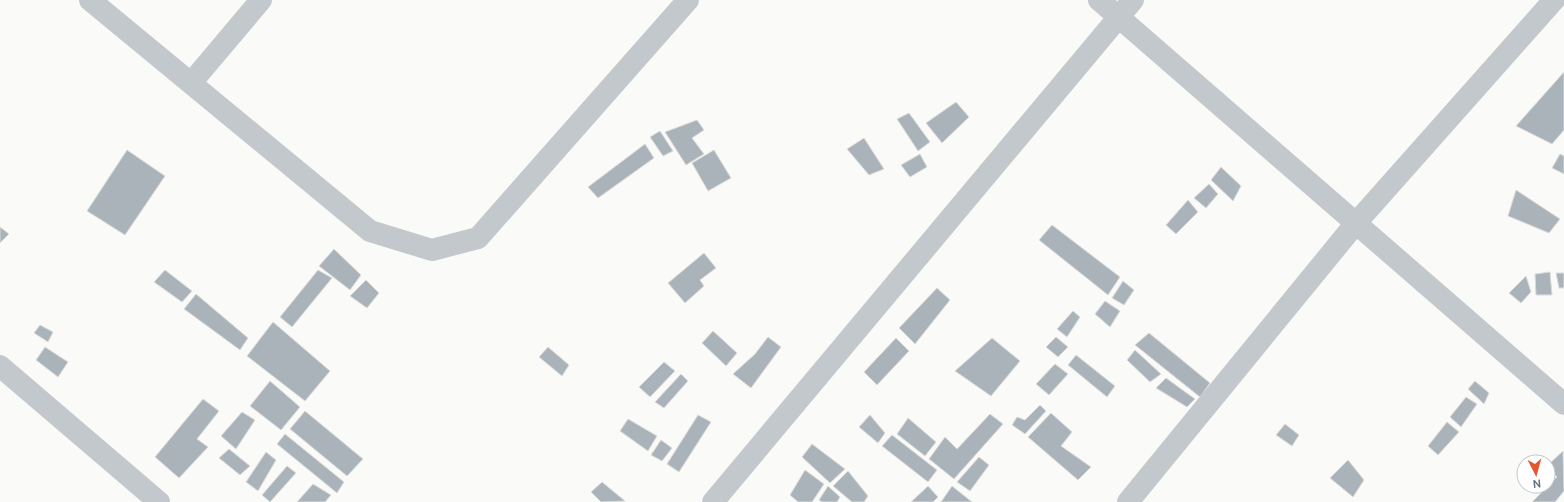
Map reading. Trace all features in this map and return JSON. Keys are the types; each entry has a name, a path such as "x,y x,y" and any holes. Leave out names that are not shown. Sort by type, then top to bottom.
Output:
{"street":[{"path":"90,0 370,231 432,250 478,238 688,0"},
{"path":"191,83 261,0"},
{"path":"1100,0 1564,404"},
{"path":"713,502 1133,0"},
{"path":"1128,502 1356,223 1554,0"},
{"path":"0,366 159,502"}],"building":[{"path":"1564,72 1564,130 1552,144 1516,126"},
{"path":"956,102 969,117 942,143 926,123"},
{"path":"909,113 930,142 918,151 897,119"},
{"path":"697,120 704,130 692,138 704,154 686,165 665,132"},
{"path":"660,131 673,151 663,156 650,137"},
{"path":"864,138 884,169 869,175 847,149"},
{"path":"645,144 654,158 598,198 588,187"},
{"path":"127,150 165,176 125,235 87,211"},
{"path":"714,150 731,178 708,191 692,163"},
{"path":"920,154 927,167 910,177 901,165"},
{"path":"1560,154 1564,156 1564,174 1552,168"},
{"path":"1221,167 1241,186 1233,201 1211,180"},
{"path":"1209,184 1218,194 1206,208 1194,198"},
{"path":"1516,190 1560,219 1549,233 1508,216"},
{"path":"1188,200 1198,212 1176,234 1166,225"},
{"path":"1052,225 1120,277 1108,295 1039,240"},
{"path":"0,227 9,234 0,243"},
{"path":"334,249 361,275 350,290 319,266"},
{"path":"704,253 716,268 700,280 704,286 685,303 668,283"},
{"path":"165,270 192,291 182,302 154,282"},
{"path":"318,270 332,278 292,327 280,317"},
{"path":"1550,272 1552,295 1536,295 1535,274"},
{"path":"1556,273 1564,273 1564,288 1559,288"},
{"path":"1526,276 1531,292 1521,303 1509,293"},
{"path":"366,280 379,293 367,308 350,296"},
{"path":"1123,281 1134,290 1124,305 1112,298"},
{"path":"937,288 950,300 915,344 899,328"},
{"path":"196,294 248,338 240,350 184,309"},
{"path":"1105,301 1120,311 1110,327 1095,314"},
{"path":"1073,311 1080,317 1067,337 1057,329"},
{"path":"273,322 330,371 305,401 247,356"},
{"path":"40,325 53,332 48,342 34,333"},
{"path":"713,331 737,353 726,366 702,343"},
{"path":"1149,333 1210,383 1200,397 1135,345"},
{"path":"768,337 781,347 751,388 733,374 755,354"},
{"path":"1056,337 1068,347 1058,357 1046,347"},
{"path":"896,338 909,351 877,385 864,372"},
{"path":"992,338 1020,361 991,396 955,371"},
{"path":"45,347 68,362 58,377 36,360"},
{"path":"548,347 569,365 562,376 539,357"},
{"path":"1135,350 1161,374 1150,382 1127,360"},
{"path":"1076,355 1115,386 1107,397 1068,365"},
{"path":"664,362 675,371 650,397 639,387"},
{"path":"1055,364 1068,374 1049,395 1036,384"},
{"path":"681,374 688,381 664,408 655,402"},
{"path":"1166,378 1195,399 1187,407 1156,388"},
{"path":"270,381 300,407 281,430 250,406"},
{"path":"1475,381 1489,393 1484,404 1468,389"},
{"path":"1466,397 1477,404 1461,427 1450,417"},
{"path":"203,399 219,411 197,439 208,447 179,478 155,457"},
{"path":"1040,405 1046,411 1025,434 1012,425 1017,417 1025,420"},
{"path":"305,411 363,459 347,476 290,429"},
{"path":"242,412 255,420 236,449 221,436"},
{"path":"1051,413 1072,432 1061,446 1091,467 1078,480 1028,437"},
{"path":"990,414 1003,424 954,479 929,459 945,437 957,449"},
{"path":"698,415 711,422 679,472 667,464"},
{"path":"870,415 885,433 878,443 859,427"},
{"path":"908,418 936,442 925,456 897,434"},
{"path":"628,419 657,436 648,451 620,431"},
{"path":"1447,422 1459,432 1438,455 1428,446"},
{"path":"1285,424 1299,435 1292,446 1276,435"},
{"path":"285,434 344,482 337,493 277,444"},
{"path":"892,435 937,470 928,482 882,446"},
{"path":"661,440 672,448 662,461 651,455"},
{"path":"812,444 845,469 830,483 802,457"},
{"path":"229,449 250,466 240,475 219,458"},
{"path":"1563,451 1564,491 1555,502 1532,502 1540,494 1556,494 1556,458"},
{"path":"266,452 276,460 258,491 246,482"},
{"path":"979,457 989,465 970,491 957,482"},
{"path":"1348,460 1364,480 1353,497 1330,478"},
{"path":"287,466 296,473 270,502 262,495"},
{"path":"805,470 824,484 812,502 798,502 790,495"},
{"path":"848,471 868,496 864,502 852,502 833,486"},
{"path":"602,482 625,501 601,502 591,492"},
{"path":"313,484 331,495 325,502 297,502"},
{"path":"828,486 840,497 837,502 822,502 819,500"},
{"path":"928,486 938,497 933,502 911,502"},
{"path":"952,486 972,502 941,502"}]}
